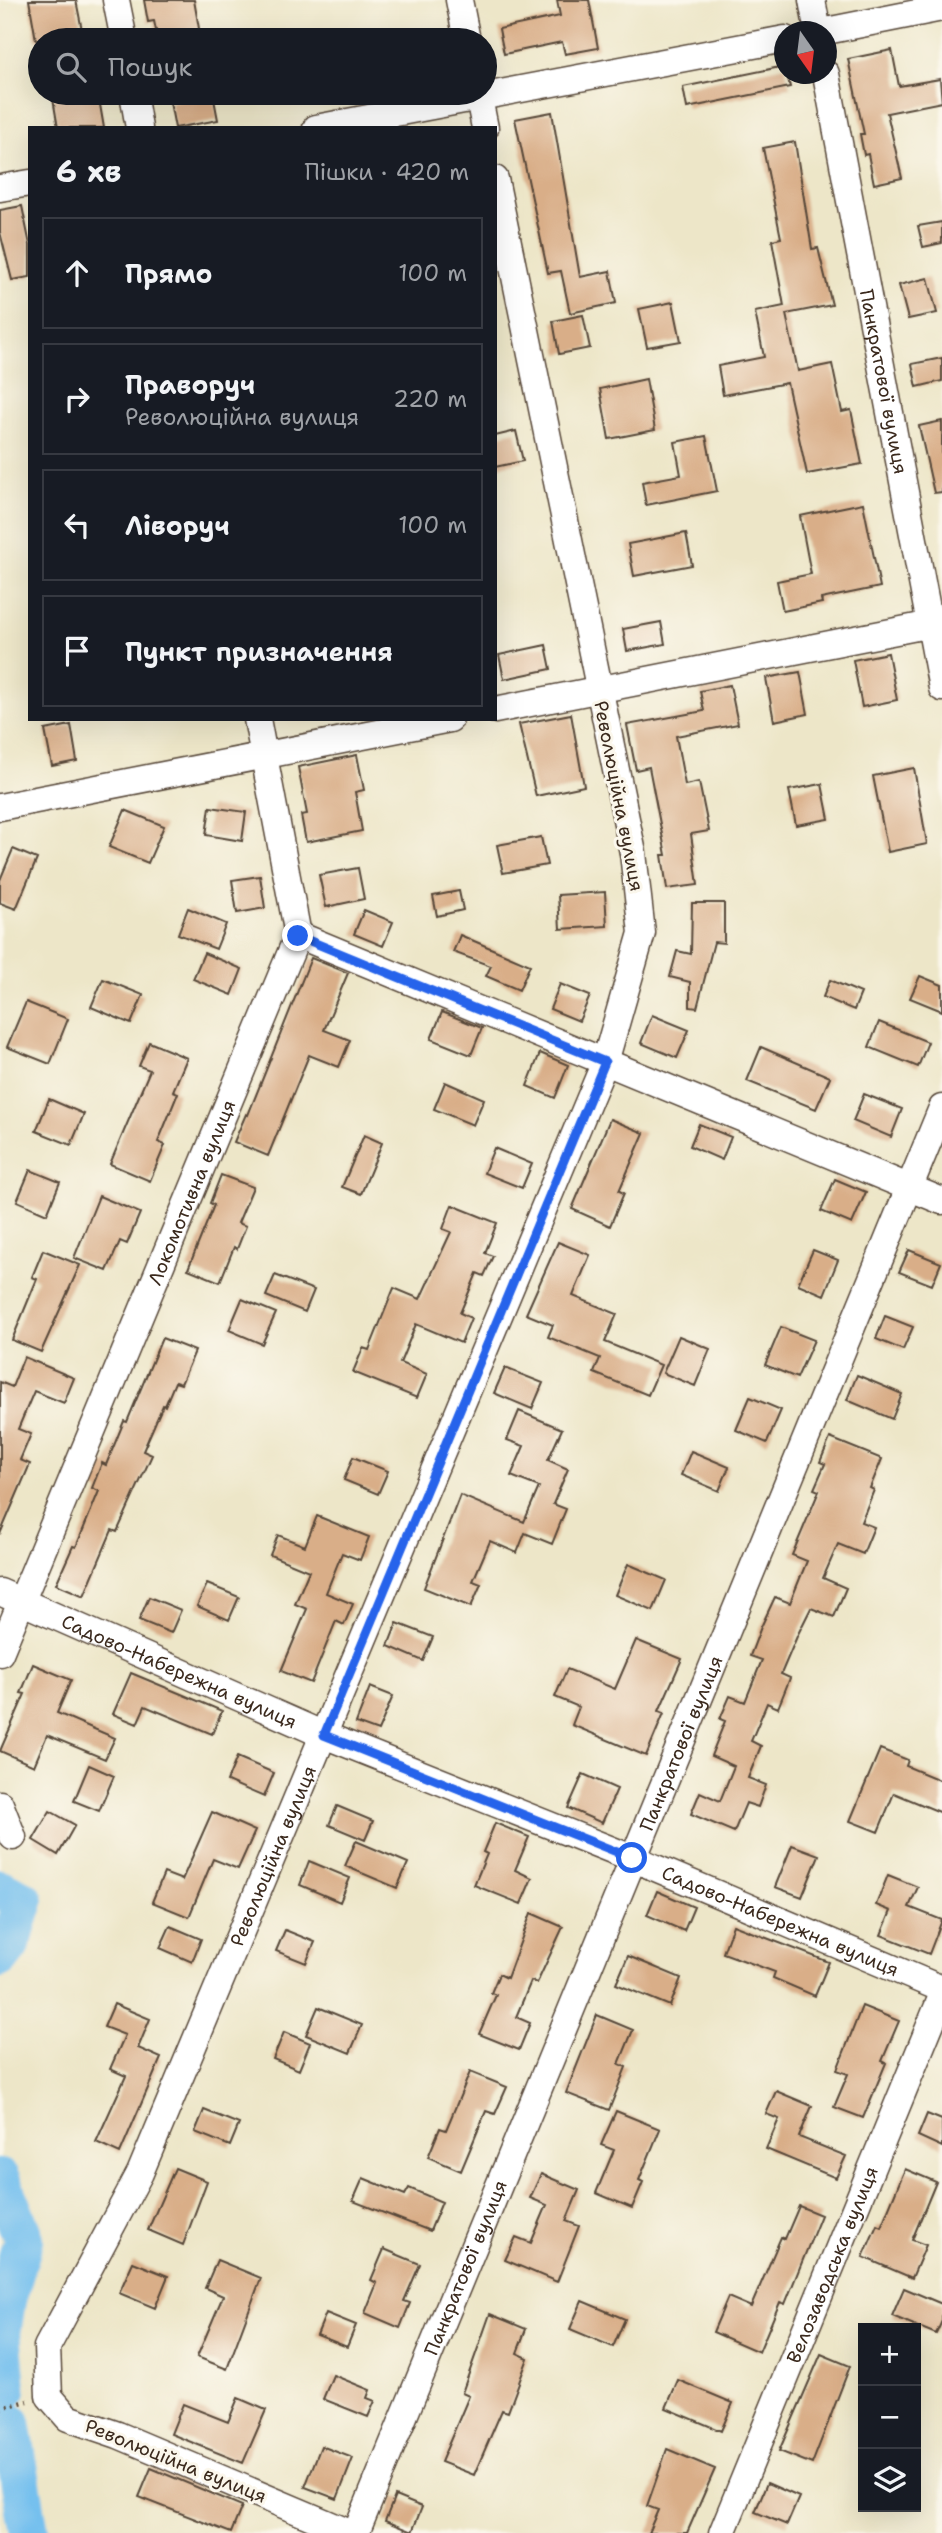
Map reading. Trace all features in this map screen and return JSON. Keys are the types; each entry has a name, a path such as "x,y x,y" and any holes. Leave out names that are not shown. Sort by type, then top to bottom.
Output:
{"street":[{"path":"116,0 122,28"},
{"path":"459,0 465,28"},
{"path":"811,0 817,21"},
{"path":"837,29 942,8"},
{"path":"497,91 774,40"},
{"name":"Панкратової вулиця","path":"828,84 936,623 942,688"},
{"path":"135,105 139,126"},
{"path":"326,126 429,105"},
{"path":"480,105 485,126"},
{"path":"0,188 28,183"},
{"name":"Революційна вулиця","path":"350,2533 118,2435 68,2418 49,2396 46,2378 47,2347 139,2173 324,1735 605,1062 642,933 633,853 497,189"},
{"path":"497,710 936,623"},
{"path":"257,721 298,936 942,1200"},
{"path":"0,807 440,721"},
{"name":"Локомотивна вулиця","path":"0,1653 10,1598 298,936"},
{"name":"Панкратової вулиця","path":"356,2533 942,1108"},
{"name":"Садово-Набережна вулиця","path":"10,1598 324,1735 632,1858 942,1989"},
{"path":"0,1804 13,1837"},
{"name":"Велозаводська вулиця","path":"722,2533 942,1996"}],"building":[{"path":"29,0 76,0 82,28 34,28"},
{"path":"144,0 194,0 199,28 155,28 154,21 148,22"},
{"path":"557,0 589,0 598,48 565,54 562,42 504,54 499,29 560,16"},
{"path":"892,50 899,86 940,79 942,102 887,113 902,178 874,184 868,154 864,155 860,134 864,134 848,59"},
{"path":"774,68 774,84 789,84 790,87 687,108 683,87"},
{"path":"54,105 100,105 104,126 58,126"},
{"path":"171,105 215,105 218,120 175,126"},
{"path":"552,112 580,277 610,271 616,303 570,313 561,271 548,273 515,119"},
{"path":"795,142 812,249 818,248 832,305 786,314 798,371 832,364 842,412 851,410 862,464 807,474 787,383 723,395 718,366 764,357 755,312 784,306 772,240 781,238 763,148"},
{"path":"22,206 28,235 28,277 12,280 0,232 0,210"},
{"path":"942,222 942,243 923,247 918,226"},
{"path":"928,278 937,313 908,319 899,285"},
{"path":"673,302 681,341 647,347 639,309"},
{"path":"583,315 590,348 559,354 553,321"},
{"path":"942,358 942,381 917,387 912,364"},
{"path":"646,379 655,430 609,439 600,389"},
{"path":"942,421 942,492 934,493 919,426"},
{"path":"516,431 523,461 497,467 497,436"},
{"path":"706,436 717,491 646,505 642,482 681,475 675,442"},
{"path":"863,503 880,587 821,599 822,603 783,611 777,581 811,574 800,516"},
{"path":"686,533 692,565 634,576 628,544"},
{"path":"661,622 665,644 627,651 623,629"},
{"path":"546,645 551,669 504,679 499,655"},
{"path":"888,653 897,700 862,707 853,660"},
{"path":"800,672 808,714 774,721 766,678"},
{"path":"730,685 738,724 676,736 685,785 699,782 709,831 691,834 698,885 667,889 662,855 666,855 649,767 636,770 627,725 704,711 700,691"},
{"path":"571,714 584,786 536,796 519,724"},
{"path":"71,725 77,761 52,766 45,730"},
{"path":"357,755 364,790 355,792 362,831 306,842 301,815 307,814 298,767"},
{"path":"914,768 927,844 888,852 873,776"},
{"path":"822,784 829,819 796,825 789,790"},
{"path":"210,807 246,812 242,841 206,835"},
{"path":"125,810 164,826 148,863 109,847"},
{"path":"541,837 547,865 503,873 497,845"},
{"path":"13,849 37,859 16,909 0,903 0,880"},
{"path":"358,868 364,899 326,907 319,875"},
{"path":"260,876 265,908 237,913 232,880"},
{"path":"459,891 463,910 437,916 433,896"},
{"path":"605,892 607,926 560,929 558,895"},
{"path":"692,903 724,903 724,943 714,942 697,1008 690,1007 690,982 670,977 677,951 691,954"},
{"path":"188,908 226,924 216,949 178,934"},
{"path":"364,910 393,922 383,946 354,934"},
{"path":"460,935 530,965 519,990 486,976 491,966 453,952"},
{"path":"204,953 242,969 232,995 193,979"},
{"path":"311,958 348,973 324,1030 350,1040 339,1067 309,1055 268,1156 234,1142 246,1114 248,1115"},
{"path":"920,976 942,985 942,1011 910,998"},
{"path":"103,979 143,995 131,1024 91,1007"},
{"path":"830,980 861,993 854,1010 823,997"},
{"path":"560,984 590,996 579,1021 550,1009"},
{"path":"26,1002 68,1019 50,1064 7,1047"},
{"path":"442,1012 482,1028 471,1055 431,1039"},
{"path":"652,1015 689,1030 677,1058 641,1043"},
{"path":"879,1022 928,1042 918,1067 869,1047"},
{"path":"149,1042 187,1058 173,1091 178,1093 158,1142 165,1145 150,1181 110,1164 150,1070 139,1066"},
{"path":"761,1047 830,1077 816,1109 747,1081"},
{"path":"540,1053 568,1065 555,1098 527,1086"},
{"path":"445,1082 484,1099 473,1125 434,1109"},
{"path":"864,1094 902,1109 891,1137 853,1121"},
{"path":"49,1099 84,1114 71,1145 36,1131"},
{"path":"610,1119 644,1133 619,1191 624,1193 610,1226 572,1209"},
{"path":"699,1124 731,1137 722,1160 690,1146"},
{"path":"364,1135 382,1143 361,1194 342,1187"},
{"path":"494,1148 532,1164 522,1188 484,1173"},
{"path":"30,1170 60,1182 47,1214 17,1201"},
{"path":"221,1175 253,1187 238,1223 246,1226 220,1282 188,1269 214,1205 210,1203"},
{"path":"835,1179 866,1192 852,1224 821,1211"},
{"path":"99,1196 140,1213 127,1244 120,1241 107,1271 74,1258"},
{"path":"452,1205 497,1223 485,1253 493,1256 484,1276 477,1273 460,1313 471,1318 461,1343 416,1324 400,1363 427,1374 417,1398 353,1372 363,1348 369,1350 394,1288 420,1299 451,1232 443,1229"},
{"path":"558,1242 590,1255 573,1296 617,1314 605,1342 661,1365 648,1395 594,1373 600,1358 548,1337 553,1325 526,1314"},
{"path":"43,1250 80,1265 41,1352 12,1340 37,1279 32,1277"},
{"path":"813,1250 838,1260 824,1295 798,1284"},
{"path":"909,1250 941,1263 932,1285 899,1272"},
{"path":"275,1275 314,1290 305,1312 266,1296"},
{"path":"242,1299 276,1313 262,1344 229,1330"},
{"path":"885,1316 913,1327 903,1350 876,1339"},
{"path":"781,1327 814,1340 797,1378 765,1365"},
{"path":"679,1336 710,1349 695,1386 663,1373"},
{"path":"162,1338 195,1351 181,1384 175,1382 165,1406 163,1405 143,1451 152,1455 117,1532 112,1530 84,1596 56,1584 73,1546 76,1547 99,1491 92,1488 102,1463 106,1465 124,1421 127,1422"},
{"path":"24,1357 74,1378 64,1403 34,1391 18,1429 31,1434 20,1460 30,1464 0,1534 0,1382 12,1387"},
{"path":"505,1368 543,1383 532,1409 494,1393"},
{"path":"857,1375 902,1394 892,1419 847,1400"},
{"path":"750,1397 781,1410 767,1443 736,1430"},
{"path":"519,1411 562,1429 548,1460 568,1469 553,1504 566,1509 552,1544 525,1533 517,1553 490,1541 473,1581 481,1584 471,1607 424,1588 460,1495 524,1522 539,1487 511,1476 524,1446 507,1440"},
{"path":"830,1438 882,1459 870,1488 874,1490 861,1522 874,1527 863,1554 838,1544 823,1578 846,1588 834,1617 811,1608 798,1634 781,1674 790,1678 778,1708 767,1703 751,1741 761,1746 748,1778 766,1785 758,1807 746,1803 734,1832 691,1814 700,1792 720,1801 734,1766 711,1756 725,1721 720,1719 730,1696 745,1702 762,1660 750,1656 761,1627 775,1597 790,1603 807,1561 792,1555 819,1491 814,1489 825,1464 820,1462"},
{"path":"691,1451 729,1467 719,1491 681,1475"},
{"path":"353,1457 388,1471 378,1494 344,1480"},
{"path":"317,1516 369,1537 360,1560 342,1553 326,1593 353,1604 344,1625 336,1621 311,1683 281,1671 307,1609 295,1604 309,1571 270,1555 278,1535 305,1546"},
{"path":"628,1564 666,1580 653,1611 615,1595"},
{"path":"207,1584 239,1597 229,1620 197,1606"},
{"path":"149,1597 181,1610 171,1633 139,1620"},
{"path":"397,1623 433,1637 423,1661 388,1646"},
{"path":"636,1640 682,1659 659,1711 664,1713 646,1756 572,1725 579,1707 555,1697 567,1669 615,1689"},
{"path":"33,1664 71,1680 57,1713 115,1738 105,1759 47,1735 34,1766 0,1751 25,1694 21,1693"},
{"path":"131,1673 222,1711 212,1734 145,1706 137,1724 113,1714"},
{"path":"370,1687 393,1696 378,1731 356,1723"},
{"path":"880,1749 908,1760 906,1766 942,1781 942,1813 894,1793 878,1832 850,1821"},
{"path":"237,1757 274,1773 264,1797 227,1781"},
{"path":"89,1765 114,1776 99,1811 74,1801"},
{"path":"583,1774 617,1789 602,1823 568,1808"},
{"path":"337,1806 373,1821 365,1840 329,1825"},
{"path":"50,1811 75,1825 58,1855 33,1840"},
{"path":"212,1812 255,1831 238,1869 213,1859 189,1917 152,1902 164,1873 182,1880"},
{"path":"495,1823 529,1837 515,1870 532,1878 521,1904 474,1885 487,1854 483,1852"},
{"path":"356,1841 408,1863 397,1888 345,1866"},
{"path":"792,1845 819,1855 802,1897 775,1887"},
{"path":"309,1861 350,1878 340,1902 300,1885"},
{"path":"888,1875 918,1887 909,1907 942,1920 929,1954 881,1935 891,1911 876,1905"},
{"path":"657,1891 694,1907 684,1931 647,1915"},
{"path":"531,1913 563,1927 537,1983 531,1981 516,2017 530,2023 519,2050 479,2034 496,1995 491,1993 499,1974 507,1978"},
{"path":"733,1925 829,1962 815,1996 773,1978 775,1972 723,1953"},
{"path":"170,1926 201,1939 192,1962 160,1948"},
{"path":"285,1930 315,1942 306,1963 276,1951"},
{"path":"628,1956 681,1978 670,2006 616,1984"},
{"path":"114,2004 150,2019 138,2048 161,2058 120,2153 96,2142 126,2076 110,2069 125,2035 104,2027"},
{"path":"862,2006 899,2021 882,2061 886,2063 863,2118 834,2107 848,2074 837,2070"},
{"path":"318,2007 362,2025 350,2053 306,2035"},
{"path":"597,2015 633,2030 619,2064 626,2067 609,2110 566,2093"},
{"path":"284,2032 310,2043 299,2070 273,2059"},
{"path":"470,2072 507,2087 495,2114 486,2111 461,2171 428,2157 440,2128 446,2130"},
{"path":"776,2091 812,2106 799,2137 846,2156 836,2178 766,2149 779,2119 766,2114"},
{"path":"204,2110 239,2124 230,2146 195,2132"},
{"path":"616,2111 660,2129 639,2180 643,2182 632,2208 596,2193 614,2150 601,2145"},
{"path":"927,2114 942,2120 942,2147 918,2136"},
{"path":"175,2168 207,2181 183,2245 148,2230"},
{"path":"905,2169 936,2182 912,2240 926,2245 912,2278 863,2257 877,2225 881,2227"},
{"path":"541,2174 579,2190 566,2221 579,2226 557,2282 505,2260 516,2237 531,2243 547,2205 530,2198"},
{"path":"363,2178 405,2195 409,2188 442,2202 430,2231 353,2201"},
{"path":"799,2206 821,2215 785,2304 780,2302 759,2352 713,2332 728,2297 751,2307 781,2237 785,2239"},
{"path":"384,2249 420,2264 404,2301 410,2303 400,2328 365,2313 377,2283 371,2280"},
{"path":"217,2260 261,2278 227,2369 197,2357 223,2296 205,2288"},
{"path":"133,2262 168,2276 155,2308 119,2293"},
{"path":"904,2288 942,2304 942,2321 936,2334 921,2328 921,2323 909,2323 892,2316"},
{"path":"582,2301 625,2319 613,2347 570,2329"},
{"path":"326,2313 356,2325 347,2347 317,2335"},
{"path":"490,2314 526,2329 517,2353 528,2358 508,2412 502,2410 474,2475 441,2462 469,2396 462,2393"},
{"path":"821,2354 850,2366 812,2464 779,2451"},
{"path":"333,2375 370,2390 367,2398 375,2401 368,2417 323,2399"},
{"path":"678,2380 733,2403 721,2431 666,2408"},
{"path":"238,2398 266,2410 243,2463 171,2434 183,2404 228,2422"},
{"path":"321,2446 353,2458 337,2499 305,2487"},
{"path":"667,2449 715,2469 687,2533 648,2533 658,2510 647,2506"},
{"path":"151,2468 242,2506 231,2533 139,2497"},
{"path":"767,2483 799,2497 787,2525 755,2512"},
{"path":"395,2496 422,2507 412,2532 385,2521"}],"waterway":[{"path":"0,1889 24,1901 10,1945 0,1958"},
{"path":"0,2179 24,2239 6,2300 1,2333 6,2389"},
{"path":"11,2423 29,2533"}],"route":[{"path":"298,936 605,1062 324,1735 632,1858"}]}
